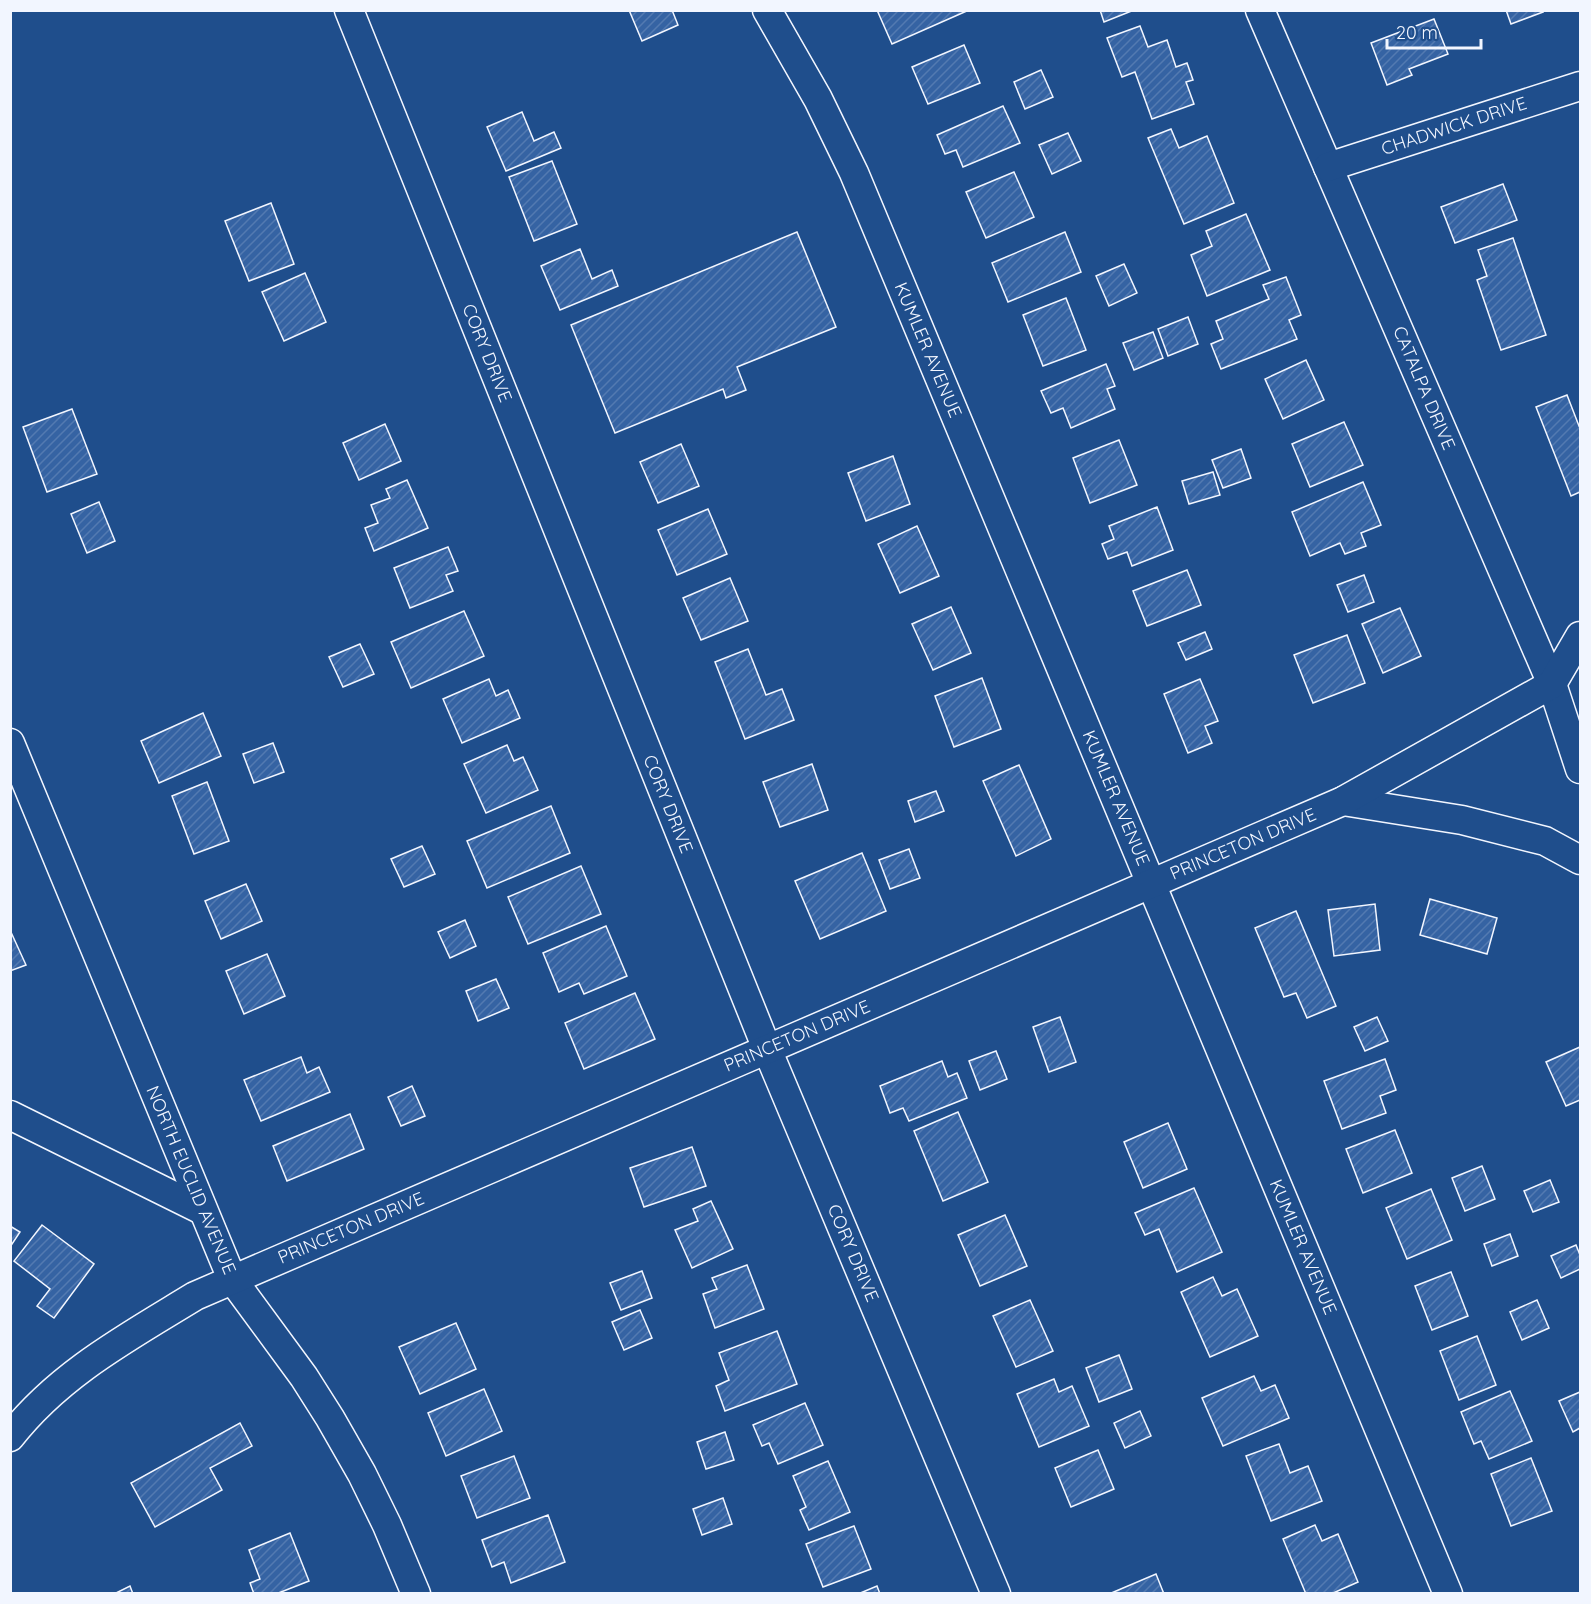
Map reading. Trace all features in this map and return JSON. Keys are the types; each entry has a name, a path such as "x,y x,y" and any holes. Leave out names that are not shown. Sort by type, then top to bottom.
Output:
{"street":[{"name":"CORY DRIVE","path":"349,10 767,1049 996,1593"},
{"name":"KUMLER AVENUE","path":"767,10 818,99 854,173 1448,1593"},
{"name":"CATALPA DRIVE","path":"1260,10 1552,684 1581,769"},
{"name":"CHADWICK DRIVE","path":"1328,167 1581,86"},
{"name":"PRINCETON DRIVE","path":"10,1437 64,1381 99,1354 195,1296 1343,801 1552,684 1581,636"},
{"name":"NORTH EUCLID AVENUE","path":"10,742 232,1279 304,1377 330,1418 362,1474 416,1593"},
{"path":"1343,801 1462,820 1545,841 1581,860"},
{"path":"10,1115 202,1210"}],"building":[{"path":"629,10 672,10 678,25 642,41"},
{"path":"877,10 969,10 892,44"},
{"path":"1100,10 1134,10 1104,22"},
{"path":"1506,10 1542,10 1543,12 1511,24"},
{"path":"1434,19 1448,54 1409,69 1412,75 1387,85 1371,43"},
{"path":"1140,26 1148,47 1167,40 1176,67 1187,63 1193,80 1186,82 1194,104 1152,119 1135,72 1122,77 1107,38"},
{"path":"964,45 980,83 928,104 912,67"},
{"path":"1041,70 1053,97 1025,109 1014,82"},
{"path":"1003,106 1020,143 963,167 956,150 945,154 937,135"},
{"path":"522,112 534,141 554,132 561,148 506,171 487,127"},
{"path":"1171,129 1179,148 1207,136 1234,203 1184,224 1148,138"},
{"path":"1068,133 1081,161 1052,174 1039,145"},
{"path":"552,161 577,224 534,241 509,177"},
{"path":"1014,172 1034,217 986,238 966,192"},
{"path":"1503,184 1517,220 1455,243 1441,207"},
{"path":"271,203 294,264 249,281 225,221"},
{"path":"1246,214 1270,270 1207,296 1191,255 1212,246 1206,231"},
{"path":"797,232 836,327 737,367 746,390 726,398 723,389 615,433 571,325"},
{"path":"1065,232 1081,272 1008,302 992,263"},
{"path":"1513,238 1546,335 1501,350 1477,280 1487,276 1478,250"},
{"path":"580,249 592,279 612,270 618,286 560,310 541,266"},
{"path":"1124,264 1137,293 1109,306 1096,276"},
{"path":"305,273 326,322 284,341 262,292"},
{"path":"1286,277 1301,315 1289,320 1297,339 1221,369 1211,344 1223,339 1216,321 1269,299 1263,285"},
{"path":"1066,298 1086,350 1043,366 1023,315"},
{"path":"1188,317 1198,344 1168,356 1158,329"},
{"path":"1153,332 1163,358 1134,370 1123,343"},
{"path":"1306,360 1324,400 1283,419 1265,379"},
{"path":"1106,364 1115,386 1107,389 1115,409 1071,428 1063,408 1051,413 1041,391"},
{"path":"1567,395 1580,425 1580,492 1571,496 1536,407"},
{"path":"72,409 97,474 47,492 23,427"},
{"path":"1344,422 1363,465 1310,487 1292,444"},
{"path":"385,424 401,461 359,480 343,443"},
{"path":"1119,440 1137,485 1090,503 1073,458"},
{"path":"681,444 699,486 658,503 640,462"},
{"path":"1241,449 1251,478 1223,488 1212,460"},
{"path":"893,456 910,504 866,521 848,473"},
{"path":"1213,472 1220,495 1189,504 1182,481"},
{"path":"407,480 428,528 374,551 365,528 378,523 371,505 390,498 386,489"},
{"path":"1363,482 1381,525 1361,533 1366,546 1345,554 1340,543 1310,556 1292,512"},
{"path":"99,502 115,541 87,553 71,514"},
{"path":"1157,507 1173,550 1132,566 1127,552 1108,559 1102,544 1114,539 1109,526"},
{"path":"708,509 727,554 677,575 658,530"},
{"path":"917,526 939,576 900,593 878,544"},
{"path":"448,547 458,571 446,575 453,591 410,608 394,568"},
{"path":"1187,570 1201,605 1147,626 1133,591"},
{"path":"1364,575 1374,602 1348,612 1337,585"},
{"path":"730,578 748,621 701,640 683,598"},
{"path":"951,607 971,653 933,670 912,624"},
{"path":"1400,608 1421,656 1383,673 1362,624"},
{"path":"464,611 484,656 411,688 391,642"},
{"path":"1205,632 1212,649 1186,660 1178,643"},
{"path":"1347,635 1365,683 1313,703 1294,655"},
{"path":"360,644 374,674 343,687 329,657"},
{"path":"748,649 766,695 782,689 794,720 745,739 715,662"},
{"path":"982,678 1001,729 954,747 935,696"},
{"path":"489,679 496,696 508,690 520,718 462,743 443,699"},
{"path":"1200,679 1218,721 1205,726 1212,743 1188,753 1164,694"},
{"path":"203,713 221,756 159,783 141,741"},
{"path":"273,743 284,772 254,783 243,754"},
{"path":"507,745 514,761 523,757 538,790 486,813 464,764"},
{"path":"812,764 828,810 780,827 763,782"},
{"path":"1019,765 1051,839 1016,856 983,781"},
{"path":"207,782 229,841 194,854 172,796"},
{"path":"936,791 944,811 915,822 908,801"},
{"path":"551,806 570,853 487,888 467,841"},
{"path":"422,846 435,874 404,887 391,859"},
{"path":"909,849 920,878 890,889 879,860"},
{"path":"862,853 886,911 820,939 795,881"},
{"path":"581,866 601,914 528,944 508,897"},
{"path":"246,884 262,921 221,939 205,901"},
{"path":"1430,899 1497,918 1487,954 1420,935"},
{"path":"1375,904 1380,950 1334,956 1328,910"},
{"path":"1296,911 1336,1006 1307,1018 1296,993 1284,997 1255,928"},
{"path":"465,920 476,946 450,958 438,932"},
{"path":"606,926 627,976 584,994 579,983 559,992 543,953"},
{"path":"10,930 26,965 10,971"},
{"path":"267,954 285,996 244,1014 226,971"},
{"path":"496,979 509,1008 478,1021 466,991"},
{"path":"635,993 655,1039 584,1069 565,1023"},
{"path":"1060,1017 1076,1062 1049,1072 1033,1027"},
{"path":"1377,1017 1388,1041 1365,1051 1354,1027"},
{"path":"1580,1047 1580,1100 1566,1106 1546,1062"},
{"path":"996,1051 1007,1079 980,1090 969,1061"},
{"path":"301,1057 307,1073 319,1067 330,1092 261,1121 244,1080"},
{"path":"1385,1059 1396,1090 1380,1096 1386,1113 1342,1129 1324,1081"},
{"path":"942,1061 948,1077 957,1073 967,1098 909,1121 903,1108 890,1113 880,1086"},
{"path":"412,1086 425,1116 401,1126 388,1097"},
{"path":"958,1112 988,1182 943,1201 914,1131"},
{"path":"350,1114 364,1149 287,1181 273,1146"},
{"path":"1168,1123 1187,1169 1143,1188 1124,1142"},
{"path":"1395,1130 1412,1173 1363,1193 1346,1149"},
{"path":"692,1147 706,1186 644,1207 630,1168"},
{"path":"1482,1166 1495,1199 1465,1211 1452,1178"},
{"path":"1550,1180 1559,1202 1533,1212 1524,1191"},
{"path":"1194,1188 1222,1252 1177,1272 1159,1229 1145,1235 1135,1213"},
{"path":"1431,1189 1452,1240 1407,1259 1386,1208"},
{"path":"711,1201 733,1249 692,1268 675,1230 698,1221 693,1209"},
{"path":"1005,1215 1027,1266 980,1286 958,1235"},
{"path":"42,1225 94,1264 54,1318 37,1306 50,1289 14,1261"},
{"path":"10,1226 20,1232 10,1247"},
{"path":"1510,1234 1518,1256 1492,1266 1484,1244"},
{"path":"1576,1245 1580,1255 1580,1269 1561,1278 1551,1256"},
{"path":"747,1265 764,1309 715,1328 703,1294 717,1289 712,1278"},
{"path":"642,1271 652,1298 621,1310 610,1283"},
{"path":"1451,1272 1468,1316 1432,1330 1415,1286"},
{"path":"1213,1277 1222,1296 1237,1289 1258,1336 1210,1357 1181,1292"},
{"path":"1030,1300 1053,1351 1016,1367 993,1316"},
{"path":"1537,1300 1549,1328 1522,1340 1510,1312"},
{"path":"640,1310 652,1338 624,1350 612,1322"},
{"path":"456,1323 476,1369 420,1394 399,1347"},
{"path":"777,1331 797,1384 725,1411 716,1386 729,1380 719,1353"},
{"path":"1477,1336 1496,1385 1459,1400 1440,1351"},
{"path":"1119,1355 1132,1389 1099,1402 1086,1368"},
{"path":"1254,1376 1261,1391 1275,1385 1289,1418 1223,1446 1202,1398"},
{"path":"1054,1379 1059,1392 1072,1386 1089,1426 1039,1447 1017,1394"},
{"path":"484,1389 502,1431 446,1456 428,1413"},
{"path":"1510,1391 1532,1441 1489,1459 1481,1441 1474,1444 1461,1412"},
{"path":"1580,1392 1580,1428 1573,1432 1559,1401"},
{"path":"805,1403 823,1445 778,1464 769,1443 762,1446 753,1425"},
{"path":"1140,1411 1151,1436 1125,1448 1114,1423"},
{"path":"240,1423 252,1446 210,1468 222,1490 155,1527 131,1483"},
{"path":"725,1432 734,1460 706,1469 697,1442"},
{"path":"1279,1444 1290,1473 1308,1466 1322,1501 1271,1521 1246,1456"},
{"path":"1098,1450 1114,1489 1071,1507 1055,1468"},
{"path":"514,1456 530,1498 477,1518 461,1476"},
{"path":"1531,1458 1552,1511 1511,1526 1491,1474"},
{"path":"828,1461 850,1512 809,1530 800,1510 806,1507 793,1476"},
{"path":"723,1498 732,1524 702,1535 693,1509"},
{"path":"548,1515 565,1562 511,1583 504,1562 492,1567 482,1540"},
{"path":"1315,1525 1322,1541 1338,1534 1358,1582 1331,1594 1306,1594 1283,1539"},
{"path":"854,1526 871,1569 823,1587 806,1544"},
{"path":"290,1533 309,1581 276,1594 254,1594 250,1583 260,1579 249,1550"},
{"path":"1156,1574 1164,1594 1109,1594"},
{"path":"130,1586 133,1594 114,1594"},
{"path":"877,1586 880,1594 858,1594"}]}
